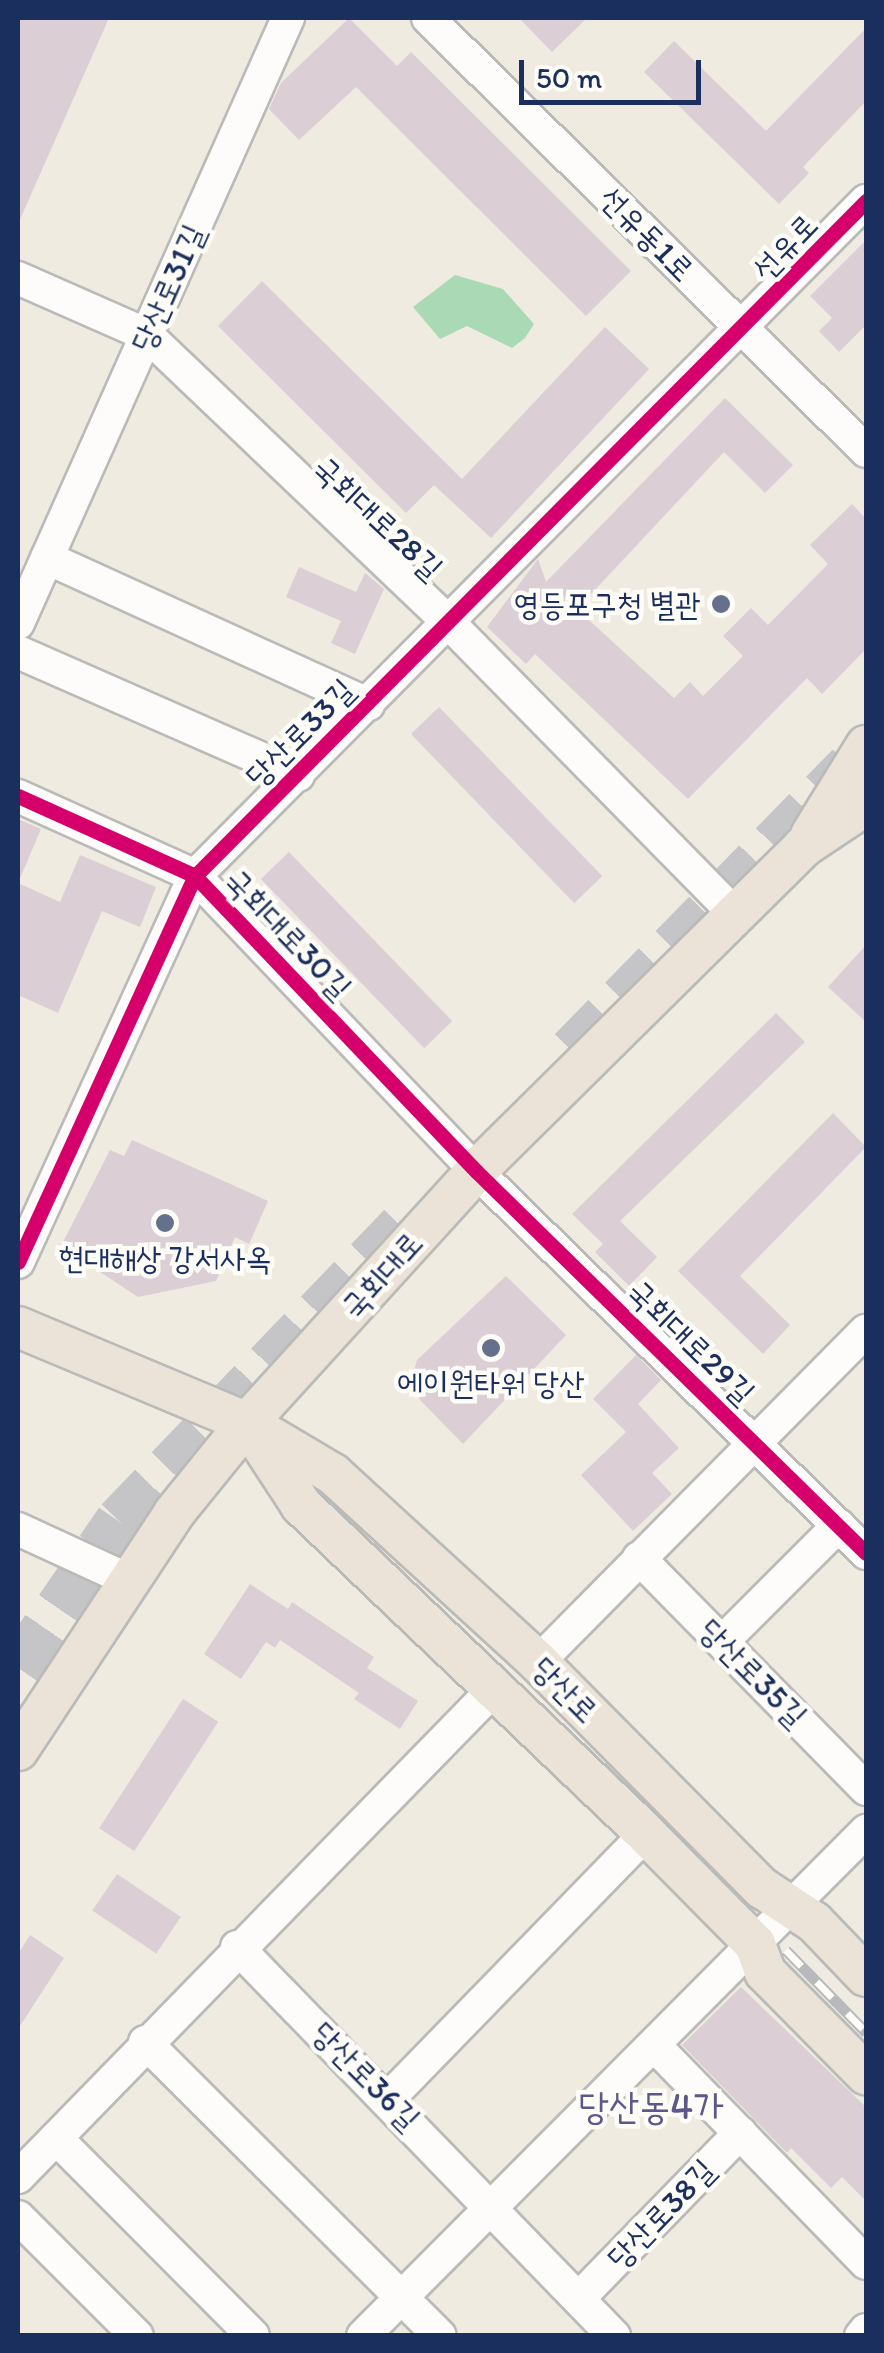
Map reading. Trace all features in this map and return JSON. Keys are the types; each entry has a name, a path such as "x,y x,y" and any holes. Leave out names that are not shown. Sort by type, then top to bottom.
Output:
{"main road":[{"name":"국회대로","path":"803,847 866,746"},
{"name":"국회대로","path":"18,1747 129,1580 247,1423 476,1172 803,847 866,805"},
{"name":"당산로","path":"18,1328 247,1423 332,1474 538,1662 684,1812 789,1910 814,1922 866,1976"},
{"name":"당산로","path":"247,1423 301,1505 638,1825 755,1944 765,1972 866,2074"},
{"path":"638,1825 686,1847 696,1842 684,1812"}],"street":[{"name":"당산로31길","path":"18,623 288,18"},
{"name":"선유동1로","path":"428,18 866,451"},
{"name":"선유로","path":"744,330 866,201"},
{"path":"18,278 146,334"},
{"name":"당산로33길","path":"18,1262 195,876 744,330"},
{"name":"국회대로28길","path":"146,334 449,623 736,915"},
{"path":"47,558 368,704"},
{"path":"18,652 298,774"},
{"name":"국회대로30길","path":"18,796 195,876 476,1172"},
{"name":"국회대로29길","path":"476,1172 866,1552"},
{"path":"538,1662 866,1331"},
{"path":"722,1642 839,1526"},
{"path":"18,1529 129,1580"},
{"name":"당산로35길","path":"639,1558 866,1789"},
{"path":"18,2176 238,1947 494,1690"},
{"path":"388,2099 638,1825"},
{"path":"363,2336 866,1831"},
{"name":"당산로36길","path":"238,1947 494,2206"},
{"path":"146,2042 440,2336"},
{"name":"당산로38길","path":"579,2298 740,2133 654,2045"},
{"path":"740,2133 866,2263"},
{"path":"56,2138 253,2336"},
{"name":"당산로38길","path":"494,2206 614,2336"},
{"path":"18,2217 138,2336"},
{"path":"861,2336 866,2330"}],"green space":[{"path":"455,275 503,289 534,324 525,338 512,348 467,326 440,339 413,307"}],"building":[{"path":"18,18 109,18 18,224"},
{"path":"349,18 397,66 411,52 631,271 586,316 356,87 299,140 269,109 281,83"},
{"path":"519,18 587,18 552,52"},
{"path":"866,28 866,101 803,167 809,173 779,204 644,72 674,41 766,131"},
{"path":"866,240 866,325 839,352 819,331 832,318 810,296"},
{"path":"262,281 462,479 605,327 649,369 491,538 434,485 406,513 218,326"},
{"path":"725,398 793,465 765,493 724,452 577,609 674,698 690,682 703,696 743,656 723,636 751,608 768,625 828,564 810,545 852,504 866,519 866,649 822,694 807,678 688,799 535,654 526,664 487,627 538,559 546,582"},
{"path":"299,567 356,592 365,573 384,589 355,654 331,643 341,621 286,597"},
{"path":"439,707 602,876 574,903 411,734"},
{"path":"18,819 41,829 18,883"},
{"path":"289,852 452,1021 424,1048 261,879"},
{"path":"80,855 156,887 140,927 102,911 58,1013 18,995 18,883 60,902"},
{"path":"866,945 866,1022 828,987"},
{"path":"776,1013 805,1042 620,1221 657,1257 629,1286 595,1252 603,1244 572,1214"},
{"path":"833,1113 866,1147 740,1276 790,1325 763,1354 678,1271"},
{"name":"현대해상 강서사옥","path":"132,1140 268,1201 249,1244 235,1237 216,1281 138,1297 61,1246 110,1150 124,1156"},
{"name":"에이원타워 당산","path":"506,1276 566,1335 463,1444 420,1400 413,1375 417,1360"},
{"path":"636,1355 661,1380 638,1404 679,1448 652,1473 672,1494 633,1531 581,1475 626,1432 593,1399"},
{"path":"250,1584 288,1609 292,1602 374,1657 367,1668 418,1701 400,1729 354,1699 359,1693 280,1640 275,1648 266,1642 241,1679 204,1654"},
{"path":"183,1699 218,1722 134,1851 99,1828"},
{"path":"117,1874 181,1917 156,1954 92,1910"},
{"path":"30,1935 64,1958 18,2029 18,1954"},
{"path":"741,1987 866,2107 866,2201 842,2177 831,2188 791,2148 787,2153 682,2045"}],"tunnel":[{"path":"572,1051 850,766"},
{"path":"18,1668 119,1521 407,1221"}],"railway":[{"path":"786,1950 866,2032"}],"cycle path":[{"path":"18,1262 195,876 866,201"},
{"path":"18,796 195,876 476,1171 866,1553"}],"place":[{"name":"영등포구청 별관","path":"721,604"},
{"name":"현대해상 강서사옥","path":"165,1223"},
{"name":"에이원타워 당산","path":"491,1348"}],"district":[{"name":"당산동4가","path":"651,2107"}]}
